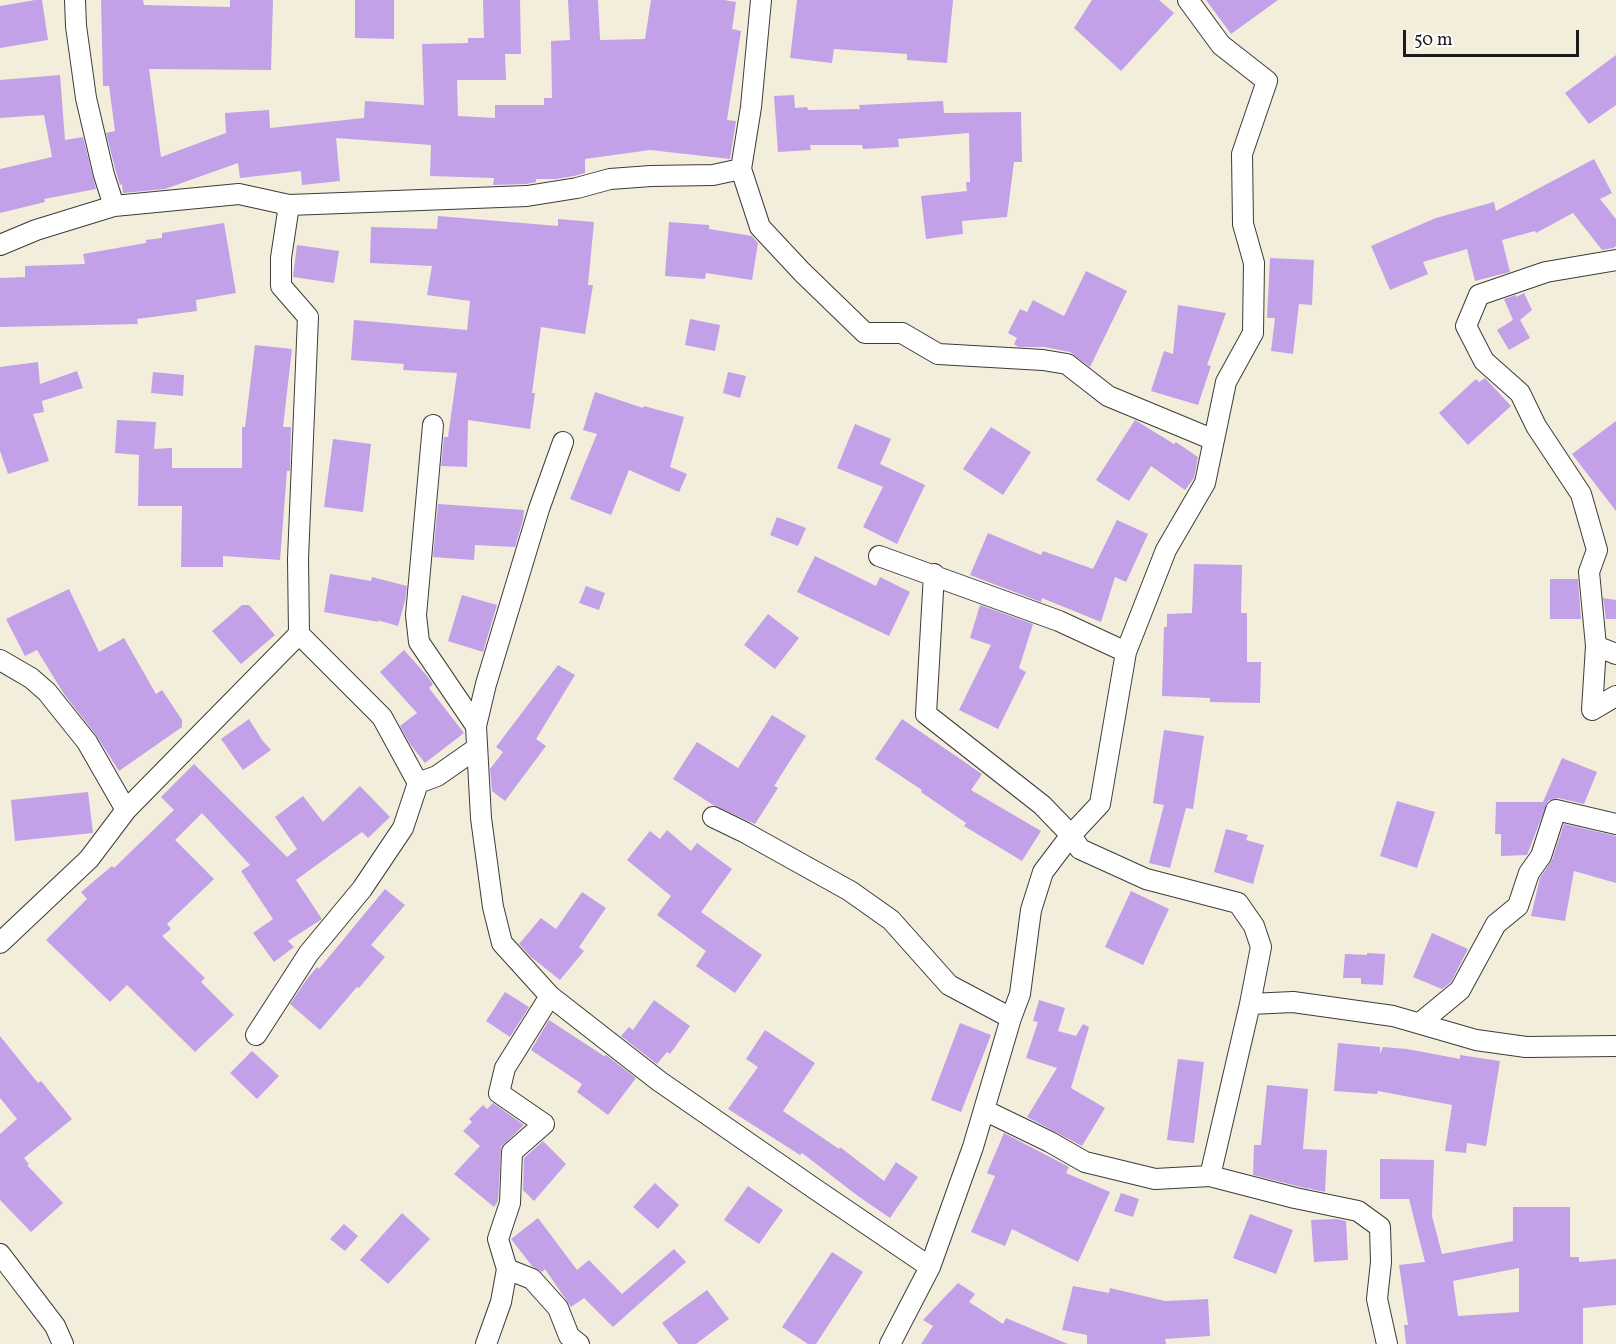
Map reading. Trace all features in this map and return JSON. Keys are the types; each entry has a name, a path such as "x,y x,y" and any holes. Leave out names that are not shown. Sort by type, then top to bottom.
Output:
{"street":[{"path":"75,0 75,26 86,98 104,175 114,206"},
{"path":"761,0 751,107 741,169 760,227 802,272 865,333 902,333 938,354 1043,360 1067,364 1108,396 1214,440"},
{"path":"890,1344 930,1267 974,1147 1020,994 1030,910 1043,872 1071,835 1100,804 1126,652 1166,550 1205,483 1226,382 1253,333 1254,263 1243,224 1242,154 1267,81 1221,45 1188,0"},
{"path":"0,245 114,206 239,194 289,205 527,196 578,188 610,179 713,175 741,169"},
{"path":"256,1035 309,953 362,889 402,828 418,783 382,717 299,634 298,559 308,317 282,286 282,258 289,205"},
{"path":"1616,260 1546,272 1479,295 1466,326 1484,361 1520,393 1536,426 1581,494 1597,550 1589,572 1596,646 1592,710 1616,696"},
{"path":"433,425 416,615 419,642 476,726"},
{"path":"564,442 539,509 486,684 476,726 481,818 493,907 502,943 550,996 659,1081 930,1267"},
{"path":"879,556 1059,621 1126,652"},
{"path":"934,574 926,714 1042,805 1071,835 1080,849 1146,879 1238,903 1254,926 1260,947 1250,1004 1210,1176"},
{"path":"0,943 90,860 126,810 299,634"},
{"path":"1596,646 1616,654"},
{"path":"0,660 31,678 47,692 87,742 126,810"},
{"path":"418,783 437,776 477,748"},
{"path":"1420,1023 1460,990 1496,924 1518,906 1529,873 1541,856 1556,810 1616,824"},
{"path":"713,817 744,831 850,891 891,920 949,985 1011,1018"},
{"path":"486,1344 501,1302 507,1269 498,1239 510,1203 512,1152 544,1124 500,1093 504,1068 550,996"},
{"path":"1250,1004 1293,1002 1393,1016 1476,1040 1526,1047 1616,1046"},
{"path":"984,1110 1085,1162 1155,1179 1210,1176 1295,1198 1358,1211 1380,1227 1381,1262 1377,1299 1387,1344"},
{"path":"0,1254 55,1326 63,1344"},
{"path":"507,1269 532,1280 558,1308 569,1336 579,1344"}],"building":[{"path":"42,0 48,40 0,48 0,6"},
{"path":"101,0 143,0 144,5 230,7 230,0 273,0 271,70 149,69 161,157 226,133 225,113 269,110 270,128 364,118 365,101 424,105 422,44 468,43 468,38 484,38 483,0 520,0 521,54 505,54 506,80 457,80 458,116 495,118 495,105 544,105 544,98 552,98 551,41 570,40 568,0 598,0 600,40 645,39 651,0 736,2 732,29 741,31 727,120 736,121 730,159 650,150 585,159 585,173 574,176 536,179 536,182 526,184 493,185 494,178 430,176 431,145 336,138 340,181 302,185 301,171 240,178 238,163 165,189 123,193 106,133 115,131 109,86 103,86"},
{"path":"355,0 394,0 394,39 355,38"},
{"path":"797,0 953,0 947,63 907,60 907,54 834,49 832,63 790,58"},
{"path":"1092,0 1159,0 1174,13 1121,71 1074,28"},
{"path":"1206,0 1278,0 1231,34"},
{"path":"1616,55 1616,105 1589,124 1565,93"},
{"path":"60,75 65,140 83,137 96,189 44,199 45,202 0,213 0,169 52,157 44,115 0,118 0,80"},
{"path":"794,95 795,108 807,107 808,110 860,109 859,105 943,101 944,113 1021,112 1022,162 1014,162 1007,217 962,221 963,234 926,239 921,196 967,191 966,182 970,182 969,133 898,139 899,147 863,149 862,145 810,145 811,150 778,152 774,96"},
{"path":"1594,159 1612,193 1600,199 1616,219 1616,246 1613,248 1602,250 1573,213 1536,233 1535,231 1502,240 1510,272 1475,281 1467,249 1423,262 1428,274 1390,290 1371,246 1436,218 1494,202 1496,211"},
{"path":"438,216 558,226 558,219 594,222 588,285 593,285 585,334 541,327 532,393 535,393 530,429 468,420 467,467 441,466 444,437 448,437 457,373 403,370 404,364 351,360 354,320 467,330 470,301 427,295 432,266 370,263 371,227 437,229"},
{"path":"669,222 709,225 709,229 752,236 758,243 752,280 706,273 705,279 665,276"},
{"path":"224,223 236,293 196,300 197,311 137,319 138,324 0,327 0,278 25,277 25,266 85,264 83,254 146,243 146,240 162,238 162,233"},
{"path":"297,245 339,251 334,283 293,277"},
{"path":"1270,258 1314,260 1312,305 1299,304 1293,354 1271,351 1275,318 1267,318"},
{"path":"1086,271 1127,291 1090,367 1070,352 1044,347 1018,347 1014,344 1017,338 1008,333 1020,309 1027,312 1033,300 1064,316"},
{"path":"1524,293 1532,310 1520,320 1530,338 1509,350 1497,330 1513,320 1504,299"},
{"path":"1178,305 1226,313 1207,365 1211,366 1198,405 1151,391 1164,351 1173,354"},
{"path":"690,319 720,325 715,351 685,345"},
{"path":"255,345 292,349 283,427 291,427 290,471 287,471 280,560 223,556 223,567 181,567 182,506 138,506 139,455 115,453 117,420 156,422 154,449 172,448 172,468 242,468 242,427 245,427"},
{"path":"38,362 40,384 77,371 83,388 42,401 44,412 33,414 49,461 8,474 0,451 0,367"},
{"path":"153,372 184,375 183,396 151,393"},
{"path":"728,372 746,376 740,398 723,393"},
{"path":"1485,378 1511,406 1468,445 1439,413 1476,379 1479,382"},
{"path":"595,392 643,408 644,406 684,417 670,467 687,474 679,492 629,470 611,515 570,499 597,434 583,430"},
{"path":"1135,420 1198,457 1194,478 1185,490 1151,466 1129,501 1096,480"},
{"path":"1616,421 1616,511 1572,454"},
{"path":"855,424 891,439 880,464 925,485 897,544 863,527 883,487 837,468"},
{"path":"991,427 1031,452 1003,495 963,469"},
{"path":"333,439 371,444 363,512 324,507"},
{"path":"438,504 524,510 515,547 475,545 474,560 433,557"},
{"path":"777,517 806,528 798,546 770,535"},
{"path":"1117,520 1148,534 1126,582 1115,577 1101,622 1042,598 1041,602 970,575 988,533 1041,555 1043,551 1093,569"},
{"path":"815,556 876,586 880,577 910,592 889,636 797,592"},
{"path":"1194,564 1242,565 1241,613 1247,613 1247,662 1261,662 1260,703 1210,702 1210,698 1162,696 1164,627 1167,627 1167,614 1192,613"},
{"path":"330,574 371,581 372,577 407,586 398,626 377,620 379,622 324,612"},
{"path":"1550,579 1578,579 1581,619 1550,619"},
{"path":"586,586 605,593 599,610 579,603"},
{"path":"69,589 99,652 124,638 156,694 162,690 182,720 182,727 119,771 96,735 64,694 37,650 25,656 6,619"},
{"path":"462,595 497,605 483,652 448,641"},
{"path":"1603,598 1616,600 1616,619 1606,619"},
{"path":"242,605 249,605 275,635 241,664 212,631"},
{"path":"980,605 1033,624 1019,668 1026,672 998,729 959,710 991,645 970,638"},
{"path":"768,614 799,638 775,669 744,645"},
{"path":"404,650 433,684 429,688 464,733 425,763 400,726 417,713 380,672"},
{"path":"558,665 575,675 536,739 546,746 505,801 492,791 490,769 503,752 496,747"},
{"path":"772,715 806,736 774,786 778,788 755,824 713,805 673,779 697,742 738,768"},
{"path":"249,719 271,750 243,770 221,739"},
{"path":"902,719 982,774 971,790 1041,831 1022,861 964,826 966,823 875,759"},
{"path":"1164,730 1204,736 1193,809 1186,808 1170,868 1149,863 1164,805 1153,803"},
{"path":"1562,758 1597,772 1584,804 1558,798 1548,801 1527,855 1501,856 1501,834 1495,834 1496,802 1543,802"},
{"path":"194,764 287,857 297,849 275,817 303,796 323,822 360,786 390,817 368,838 362,832 296,880 322,919 288,941 294,947 274,962 253,933 273,919 241,871 250,865 202,813 175,840 214,879 167,924 171,929 162,936 205,978 201,982 234,1015 195,1052 127,985 110,1002 46,940 87,899 81,892 112,866 114,868 174,810 161,797"},
{"path":"88,792 93,833 15,841 11,800"},
{"path":"1397,801 1435,812 1417,868 1380,856"},
{"path":"1564,824 1616,836 1616,883 1574,871 1565,921 1531,916 1540,878 1552,860"},
{"path":"1226,829 1248,835 1246,840 1264,845 1253,884 1214,872"},
{"path":"667,830 691,851 697,843 732,869 701,912 762,955 735,993 696,966 706,951 657,915 671,896 627,860 650,831 660,839"},
{"path":"385,889 405,905 371,945 385,957 320,1030 290,1004 307,979 317,967 319,969"},
{"path":"1131,891 1169,909 1143,965 1105,947"},
{"path":"582,892 606,908 579,947 584,951 560,980 531,957 519,944 541,918 556,929"},
{"path":"1432,933 1468,949 1451,982 1442,989 1413,977"},
{"path":"1367,953 1385,954 1383,985 1361,984 1361,978 1343,978 1345,954 1367,955"},
{"path":"505,992 529,1007 510,1037 486,1021"},
{"path":"654,1000 690,1026 670,1054 667,1052 657,1064 621,1036 629,1027 633,1030"},
{"path":"1039,1000 1065,1008 1058,1031 1076,1036 1083,1024 1089,1027 1071,1088 1105,1108 1082,1146 1027,1117 1057,1068 1026,1058 1038,1022 1033,1021"},
{"path":"549,1020 604,1056 606,1055 636,1078 608,1115 577,1092 582,1084 531,1050"},
{"path":"960,1023 991,1035 961,1112 931,1100"},
{"path":"765,1030 815,1063 783,1111 839,1149 840,1147 884,1181 896,1162 918,1177 890,1218 802,1153 800,1155 728,1109 758,1067 746,1059"},
{"path":"0,1036 38,1083 41,1081 72,1119 24,1158 29,1164 27,1165 63,1203 31,1232 0,1200 0,1134 17,1119 0,1098"},
{"path":"1338,1043 1380,1047 1380,1054 1383,1047 1460,1059 1460,1055 1500,1061 1486,1146 1467,1143 1466,1153 1445,1151 1452,1105 1378,1091 1377,1094 1334,1091"},
{"path":"252,1051 279,1076 257,1099 230,1073"},
{"path":"1178,1059 1204,1062 1194,1143 1167,1140"},
{"path":"1267,1085 1308,1089 1303,1149 1327,1150 1325,1192 1310,1189 1310,1186 1309,1189 1253,1175 1254,1145 1261,1145"},
{"path":"493,1103 524,1125 501,1147 498,1201 494,1207 454,1174 480,1146 463,1131 472,1122 469,1119 483,1105 487,1109"},
{"path":"1004,1133 1069,1167 1066,1173 1110,1192 1078,1262 1012,1229 1005,1246 971,1232 995,1176 987,1173"},
{"path":"543,1141 566,1164 534,1201 523,1190 524,1158"},
{"path":"1380,1159 1434,1160 1432,1216 1442,1254 1513,1241 1513,1207 1570,1207 1570,1257 1579,1257 1579,1262 1616,1259 1616,1305 1583,1308 1583,1344 1406,1344 1404,1325 1408,1325 1399,1265 1425,1262 1409,1199 1380,1199","holes":["1519,1268 1519,1312 1458,1316 1453,1281"]},
{"path":"655,1183 679,1205 658,1229 633,1207"},
{"path":"748,1186 783,1210 759,1244 724,1220"},
{"path":"1121,1193 1139,1199 1133,1217 1114,1211"},
{"path":"402,1213 430,1239 388,1284 360,1260"},
{"path":"1250,1214 1293,1230 1276,1274 1233,1258"},
{"path":"538,1218 577,1270 589,1260 622,1294 674,1249 686,1262 613,1327 584,1298 571,1307 545,1269 542,1272 532,1266 511,1239"},
{"path":"1311,1220 1346,1221 1348,1260 1314,1262"},
{"path":"344,1224 358,1236 345,1251 330,1239"},
{"path":"832,1252 863,1272 816,1344 808,1344 782,1327"},
{"path":"958,1283 975,1294 969,1302 1003,1324 1006,1318 1068,1344 921,1344 933,1326 923,1320"},
{"path":"1073,1286 1109,1293 1110,1288 1165,1301 1208,1299 1210,1336 1165,1339 1166,1344 1087,1344 1087,1335 1062,1330"},
{"path":"707,1290 729,1319 696,1344 678,1344 662,1323"}]}
